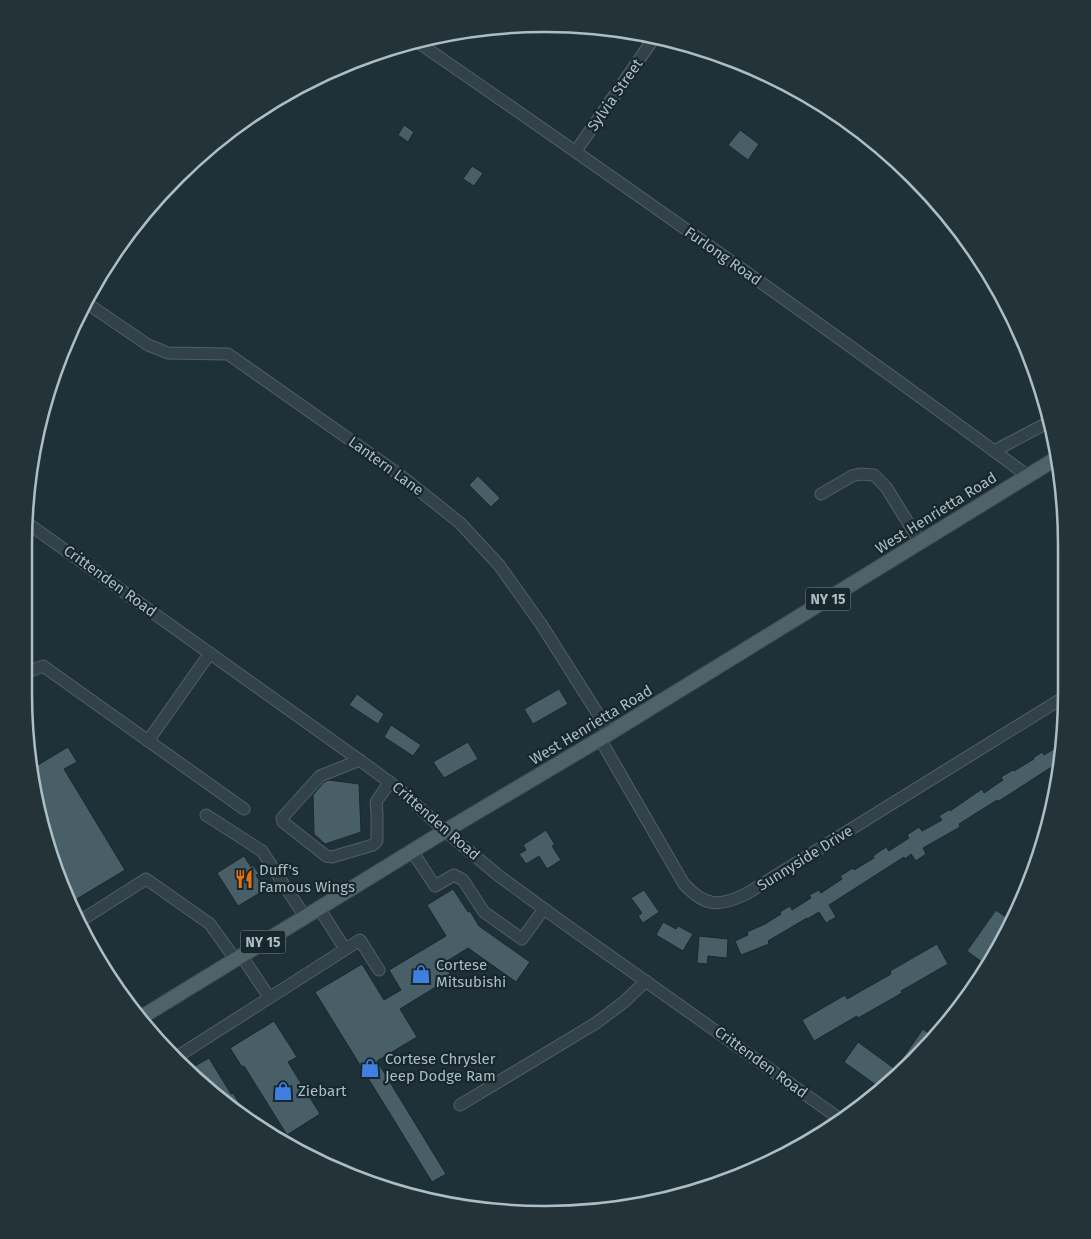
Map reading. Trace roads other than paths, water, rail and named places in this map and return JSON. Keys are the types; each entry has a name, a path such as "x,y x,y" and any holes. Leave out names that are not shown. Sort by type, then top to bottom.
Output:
{"main road":[{"name":"West Henrietta Road","path":"146,1014 1051,461"}],"street":[{"name":"Sylvia Street","path":"576,152 650,43"},
{"name":"Furlong Road","path":"425,47 802,312 1028,476"},
{"name":"Lantern Lane","path":"92,307 148,345 168,354 228,354 400,475 460,523 499,566 541,624 604,736"},
{"path":"994,451 1044,425"},
{"path":"821,494 852,476 860,474 874,475 886,487 920,542"},
{"name":"Crittenden Road","path":"33,527 390,782 499,876 836,1116"},
{"path":"148,741 210,653"},
{"path":"32,670 43,666 244,808"},
{"name":"Sunnyside Drive","path":"604,736 684,884 696,896 718,903 725,903 746,894 1058,701"},
{"path":"360,760 320,776 282,818 283,822 326,856 332,857 373,845 377,841 376,803 390,782"},
{"path":"206,815 262,851 305,917"},
{"path":"412,851 435,886 454,875 463,880 484,912 522,940 544,909"},
{"path":"84,918 146,879 210,924 269,998"},
{"path":"319,908 346,949"},
{"path":"181,1054 360,940 379,970"},
{"path":"460,1105 596,1023 624,1002 646,981"}],"place":[{"name":"Duff's Famous Wings","path":"244,879"},
{"name":"Cortese Mitsubishi","path":"421,974"},
{"name":"Cortese Chrysler Jeep Dodge Ram","path":"370,1068"},
{"name":"Ziebart","path":"283,1091"}]}
